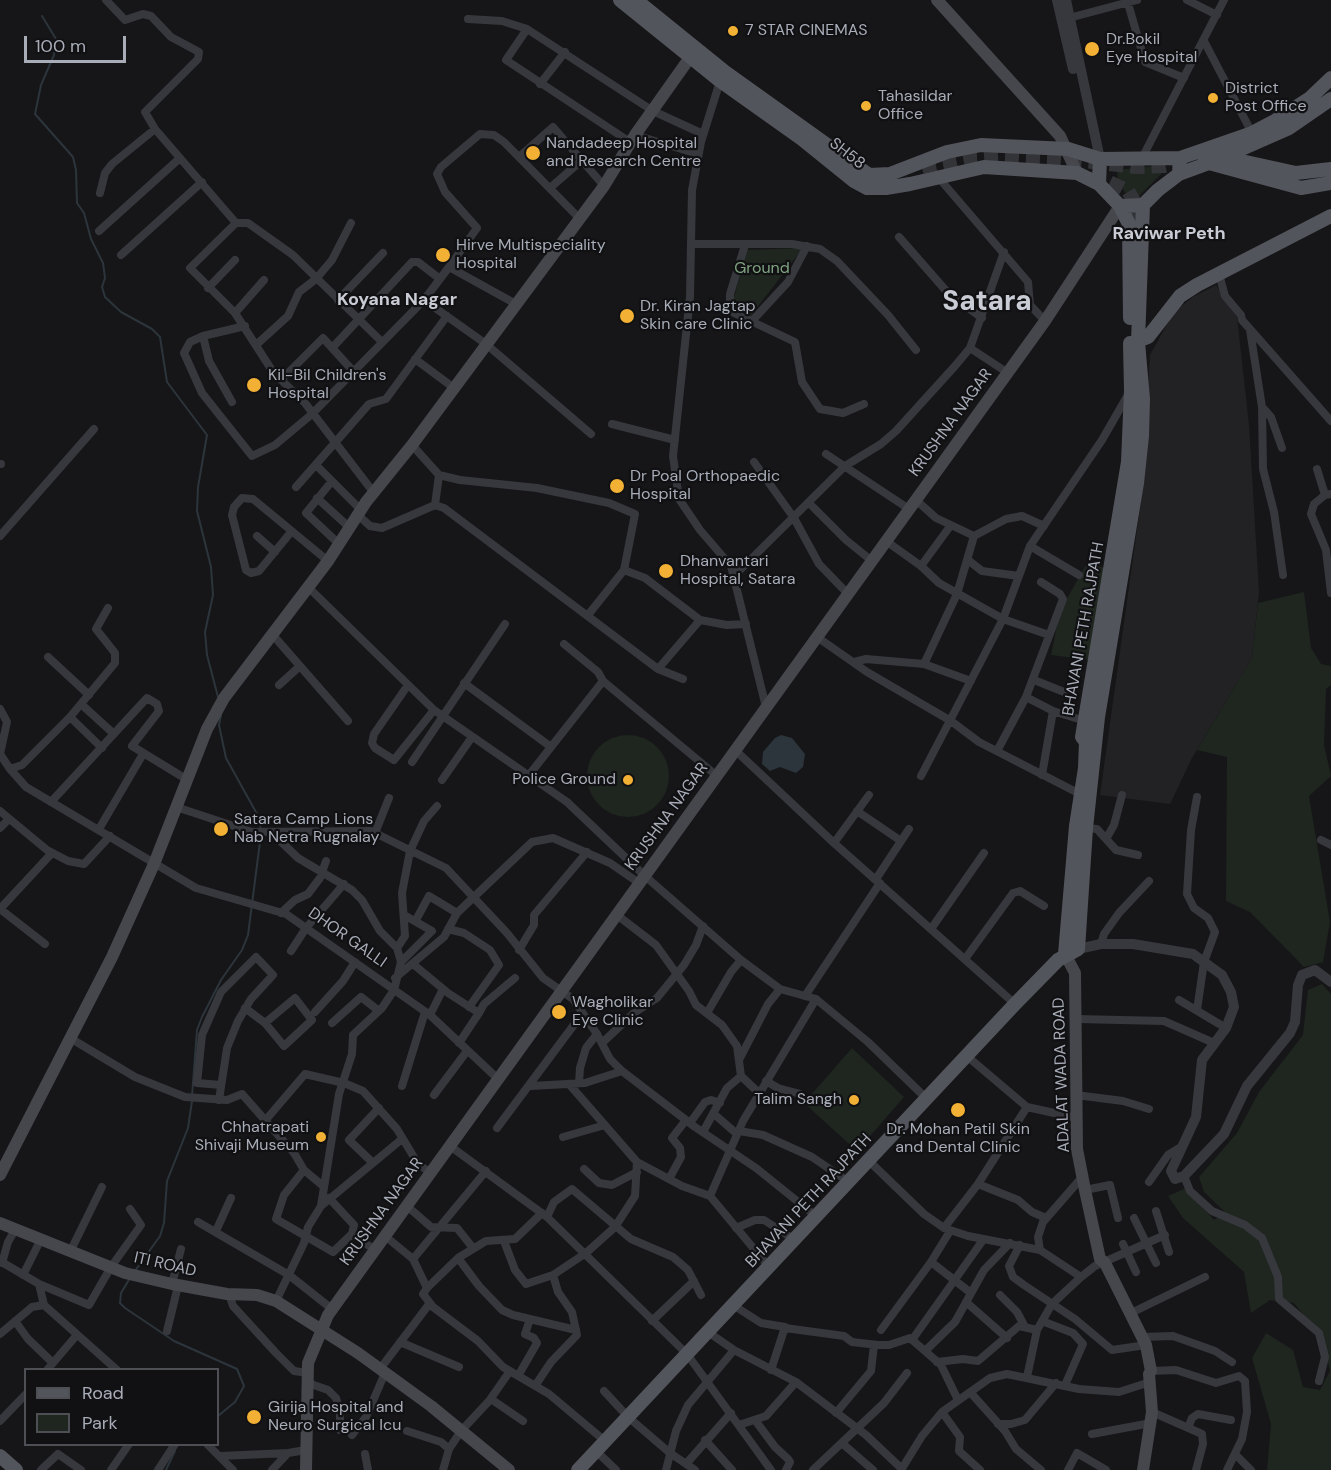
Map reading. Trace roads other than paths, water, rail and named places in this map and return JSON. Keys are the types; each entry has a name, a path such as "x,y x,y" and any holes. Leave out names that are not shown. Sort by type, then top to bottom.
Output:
{"main road":[{"name":"SH58","path":"620,0 830,154 869,175 878,176 904,169 926,159 965,147 1023,146 1068,149 1100,159 1223,157"},
{"name":"SH58","path":"636,0 693,53"},
{"path":"937,0 1054,130 1068,149 1077,173"},
{"path":"0,1175 112,957 154,864 207,729 224,698 328,561 359,513 412,446 604,186 633,139 693,53"},
{"path":"1251,136 1310,98 1331,78"},
{"path":"1179,174 1180,158 1251,136 1300,112 1331,88"},
{"path":"1134,343 1143,205 1179,174 1289,128 1331,99"},
{"name":"SH58","path":"830,154 854,181 867,188 886,188 984,167 1077,173 1100,183"},
{"path":"1223,157 1296,174 1331,169"},
{"path":"1071,951 1098,717 1137,483 1142,436 1134,343 1129,224 1120,206 1100,183 1100,159"},
{"path":"1209,163 1301,188 1331,183"},
{"path":"886,188 923,171 904,169"},
{"path":"1120,206 1143,205"},
{"name":"KRUSHNA NAGAR","path":"306,1470 308,1363 332,1310 1008,373 1120,206"},
{"path":"1134,343 1157,328 1180,296 1331,216"},
{"name":"BHAVANI PETH RAJPATH","path":"578,1470 968,1057 1015,1004 1071,951 1080,794 1086,742 1083,737 1128,462 1137,387"},
{"path":"1086,742 1092,724 1125,516"},
{"name":"ADALAT WADA ROAD","path":"1071,951 1075,973 1077,1019 1077,1149 1100,1260 1105,1263 1144,1341 1150,1376 1151,1418 1143,1470"},
{"name":"ITI ROAD","path":"0,1223 40,1241 130,1274 175,1285 229,1294 257,1294 276,1301 322,1329 382,1371 509,1470"},
{"path":"0,1456 16,1470"}],"street":[{"path":"105,0 125,20 142,14 151,16 171,37 199,52 198,59 148,108 146,116 236,223"},
{"path":"1057,0 1065,19 1082,103 1089,114 1100,159"},
{"path":"1065,19 1066,0"},
{"path":"1065,19 1137,0"},
{"path":"1187,0 1217,15"},
{"path":"1142,158 1224,0"},
{"path":"1127,1 1144,62 1184,78"},
{"path":"468,18 502,21 527,29 653,111 703,134"},
{"path":"527,29 506,60 540,84 633,139 698,154"},
{"path":"1204,41 1251,136"},
{"path":"540,84 565,52"},
{"path":"722,76 703,134 692,190 690,297 673,456 679,499 700,530 731,566 766,707"},
{"path":"519,157 553,127 604,186"},
{"path":"100,193 105,173 155,129"},
{"path":"245,326 202,336 185,347 184,353 202,393 247,453 252,456 260,454 312,414 354,372 424,300 477,228 444,192 437,174 441,166 473,138 487,133 504,142 580,219"},
{"path":"99,231 180,158"},
{"path":"550,188 581,161"},
{"path":"938,177 1028,282 1030,304 1045,321"},
{"path":"121,255 202,182"},
{"path":"374,493 299,396 273,372 235,313 190,268 236,223 248,223 301,261 316,279 382,342"},
{"path":"256,345 288,316 299,292 316,279 340,249 351,223"},
{"path":"898,237 948,293 982,318"},
{"path":"691,244 807,246 820,249 837,261 888,315 916,350"},
{"path":"745,245 730,294 730,307 734,313 795,342 802,382 820,409 843,412 864,404"},
{"path":"751,321 788,282 807,246"},
{"path":"734,576 845,466 881,444 896,431 970,348 1004,252"},
{"path":"338,300 383,254"},
{"path":"208,288 235,260"},
{"path":"333,347 411,262 418,262 440,279"},
{"path":"449,267 516,304"},
{"path":"1219,274 1226,296 1250,330 1331,420"},
{"path":"235,313 264,280"},
{"path":"424,300 486,344 591,434"},
{"path":"296,487 369,404 386,399 447,316"},
{"path":"1250,330 1262,407 1263,469 1274,512 1283,575"},
{"path":"202,336 209,361 232,402"},
{"path":"281,380 317,340 322,338 333,347 354,372"},
{"path":"970,348 1008,373"},
{"path":"416,359 454,388"},
{"path":"921,776 1003,619 1030,546 1137,387"},
{"path":"1262,407 1271,417 1282,448"},
{"path":"612,424 675,440"},
{"path":"0,536 93,429"},
{"path":"412,446 439,475 460,480 537,488 609,503 635,513 624,570 588,615"},
{"path":"826,454 936,518 974,536"},
{"path":"754,462 794,518 819,564 848,594"},
{"path":"316,465 370,526 382,528 435,505 444,508 658,669 683,679"},
{"path":"1317,469 1328,494 1314,504 1311,514 1326,550 1331,593"},
{"path":"435,505 439,475"},
{"path":"332,482 307,510 307,515 339,544"},
{"path":"291,532 260,571 251,573 246,570 232,515 236,503 245,497 253,499 328,561"},
{"path":"317,498 350,528"},
{"path":"809,503 846,540 872,561"},
{"path":"924,663 957,594 974,536 1006,519 1022,516 1044,526"},
{"path":"921,566 951,525"},
{"path":"257,536 275,552"},
{"path":"886,541 921,566 939,583 957,594 1003,619 1049,635"},
{"path":"1030,546 1079,574"},
{"path":"968,560 982,571 1019,576"},
{"path":"624,570 645,578 700,620 727,625 746,624"},
{"path":"997,751 1034,680 1063,599 1060,594 1041,582"},
{"path":"308,587 434,710 567,802 642,880"},
{"path":"10,769 22,765 70,717 116,659 115,653 96,629 108,608"},
{"path":"658,669 700,620"},
{"path":"412,762 505,624"},
{"path":"272,634 348,721"},
{"path":"817,637 951,721 979,742 1080,794"},
{"path":"564,644 598,672 603,681 717,776"},
{"path":"48,657 89,695"},
{"path":"854,662 866,659 924,663 971,681"},
{"path":"279,685 300,666"},
{"path":"1034,680 1064,692"},
{"path":"529,775 603,681"},
{"path":"464,683 551,747"},
{"path":"408,685 374,734 372,743 375,748 394,760 434,710"},
{"path":"1026,697 1053,711 1085,722"},
{"path":"51,802 145,698 158,704 158,714 131,745 186,779"},
{"path":"81,704 114,734"},
{"path":"0,709 6,722 0,754"},
{"path":"1042,775 1053,711"},
{"path":"70,717 102,748"},
{"path":"442,780 472,736"},
{"path":"735,750 834,843 1015,1004"},
{"name":"DHOR GALLI","path":"0,754 27,787 196,888 281,913 306,928 427,1014 498,1079"},
{"path":"99,829 143,754"},
{"path":"834,843 869,795"},
{"path":"1106,839 1114,825 1122,795"},
{"path":"1197,797 1191,830 1187,894 1194,908 1208,918 1215,932 1204,962 1197,1010"},
{"path":"375,833 389,798"},
{"path":"176,807 252,832 375,833 446,868 507,933 543,978 573,999 610,1059 622,1071 688,1122 788,1192 817,1217"},
{"path":"397,948 405,936 402,893 410,851 424,821 437,807"},
{"path":"0,811 52,853 68,861 84,864 110,836"},
{"path":"857,811 901,841"},
{"path":"0,828 9,819"},
{"path":"1086,828 1097,829 1116,850 1138,855"},
{"path":"805,996 909,829"},
{"path":"271,832 298,858 344,884 362,900 381,931 397,948 401,962"},
{"path":"395,978 444,938 457,913 532,842 553,838 610,862 642,880 780,989 816,999 868,1042 927,1099"},
{"path":"1321,840 1331,845"},
{"path":"519,950 534,926 534,915 587,852"},
{"path":"45,944 0,909 52,853"},
{"path":"931,929 984,853"},
{"path":"281,913 295,900 308,894 326,861"},
{"path":"1101,944 1104,934 1119,913 1149,880"},
{"path":"291,951 306,928 344,884"},
{"path":"965,959 1013,892 1020,891 1044,906"},
{"path":"416,920 429,896 457,913"},
{"path":"321,1206 339,1094 352,1054 353,1035 379,1011 394,990 395,978 401,962 432,931 404,915"},
{"path":"617,915 656,945 677,973 696,1005 722,1025 737,1046 741,1076 759,1094"},
{"path":"579,1083 580,1068 586,1048 657,998 696,945 703,926"},
{"path":"448,929 464,933 490,950 499,965 469,1007"},
{"path":"1071,951 1101,944 1133,944 1162,947 1193,954 1222,975 1231,992 1234,1007 1226,1028 1202,1060 1196,1117 1171,1171 1175,1179 1184,1176 1224,1134 1247,1086 1290,1033 1296,1022 1298,985 1302,975 1315,970 1331,982"},
{"path":"219,1100 227,1048 245,1008 273,975 256,957 221,992 202,1035 197,1083 221,1085"},
{"path":"707,1013 730,972 741,960"},
{"path":"315,1012 343,981 355,962"},
{"path":"413,964 443,989 479,1014"},
{"path":"459,1043 484,1004 515,978"},
{"path":"402,1086 427,1014 443,989"},
{"path":"739,1060 768,1004 780,989"},
{"path":"332,1023 361,997 379,1011"},
{"path":"245,1008 265,1023 284,1046 312,1020 295,998 265,1023"},
{"path":"710,1196 738,1133 766,1081 816,999"},
{"path":"1179,1000 1226,1028"},
{"path":"497,1128 531,1086 582,1014"},
{"path":"1077,1019 1164,1021 1214,1043"},
{"path":"70,1038 135,1077 194,1100 219,1100 242,1094 264,1122 294,1153 304,1170 323,1186"},
{"path":"434,1095 467,1051"},
{"path":"968,1057 1027,1107 1077,1118"},
{"path":"531,1086 579,1083 622,1071"},
{"path":"264,1122 305,1074 344,1083 363,1090 379,1108 418,1164 431,1173"},
{"path":"703,1132 727,1088 741,1076"},
{"path":"766,1081 778,1088 801,1094"},
{"path":"569,1084 637,1162 669,1179 710,1196 769,1267"},
{"path":"1076,1095 1123,1101 1149,1109"},
{"path":"669,1179 681,1156 680,1148 672,1138 705,1102 711,1100 720,1103"},
{"path":"881,1330 931,1262 947,1229 1027,1107"},
{"path":"372,1162 349,1140 379,1108"},
{"path":"714,1114 738,1133 763,1136 812,1157 849,1182"},
{"path":"563,1137 605,1125"},
{"path":"276,1301 321,1206 402,1139"},
{"path":"450,1146 545,1215 687,1354 771,1470"},
{"path":"1149,1182 1168,1155 1181,1147"},
{"path":"869,1161 924,1214 947,1229 983,1240 1040,1250 1081,1277"},
{"path":"504,1241 515,1270 526,1284 553,1275 586,1253 615,1227 635,1196 637,1162"},
{"path":"584,1169 599,1183 612,1185 637,1172"},
{"path":"304,1170 284,1195 276,1219 306,1234 333,1252 352,1234 354,1225 329,1198"},
{"path":"413,1259 439,1227 457,1210 486,1171"},
{"path":"1040,1250 1038,1237 1046,1218 1084,1175"},
{"path":"1184,1176 1190,1191 1212,1210 1245,1226 1262,1238 1278,1277 1279,1299 1319,1333 1325,1357 1319,1381"},
{"path":"978,1184 1018,1200 1046,1218"},
{"path":"1085,1190 1110,1185 1118,1218"},
{"path":"70,1252 102,1187"},
{"path":"614,1469 587,1424 514,1373 430,1303 423,1294 458,1258 486,1240 515,1239 545,1215 554,1202 572,1189 631,1239 673,1257 688,1270 701,1295"},
{"path":"216,1231 231,1198"},
{"path":"407,1206 431,1227 457,1228 473,1248"},
{"path":"15,1230 1,1262 39,1284 89,1305 141,1225 130,1209"},
{"path":"1156,1211 1169,1252"},
{"path":"1134,1218 1156,1263"},
{"path":"736,1228 755,1220 764,1220 795,1240"},
{"path":"198,1222 289,1275 332,1310"},
{"path":"352,1234 375,1250"},
{"path":"1027,1377 1037,1330 1052,1304 1081,1277 1165,1235"},
{"path":"385,1236 413,1259 427,1288"},
{"path":"912,1340 983,1240"},
{"path":"23,1275 40,1241"},
{"path":"925,1351 955,1322 984,1270 1010,1243"},
{"path":"1123,1244 1136,1272"},
{"path":"1020,1245 1009,1266 1013,1276 1075,1319 1112,1350 1173,1336 1215,1351 1232,1362"},
{"path":"167,1331 181,1249"},
{"path":"458,1258 495,1304 513,1315 576,1330"},
{"path":"931,1262 971,1293"},
{"path":"535,1386 551,1362 577,1335 572,1312 558,1292 553,1275"},
{"path":"1131,1313 1205,1277"},
{"path":"652,1321 694,1281"},
{"path":"39,1284 44,1305 76,1336 115,1368"},
{"path":"229,1294 233,1306 294,1371 328,1390 336,1398 340,1411 340,1430"},
{"path":"1000,1295 1017,1312 1025,1327"},
{"path":"966,1302 1007,1338"},
{"path":"352,1435 366,1417 382,1371 400,1342 430,1303"},
{"path":"0,1334 32,1307 44,1305"},
{"path":"733,1305 761,1323 844,1336 852,1342 889,1345 910,1338 942,1365 958,1400"},
{"path":"443,1470 449,1449 461,1431 514,1373 537,1343 525,1334 530,1319"},
{"path":"15,1321 50,1366 76,1336"},
{"path":"1042,1321 1073,1333 1083,1344 1065,1385"},
{"path":"937,1362 963,1359 978,1362 1019,1326 1037,1330"},
{"path":"771,1370 785,1328"},
{"path":"708,1332 734,1350 796,1382 856,1428 902,1470 922,1436 942,1412 990,1378 1007,1374 1119,1392 1150,1376 1176,1370 1193,1373 1216,1383 1235,1376 1242,1378 1246,1386 1247,1412 1236,1455 1227,1470"},
{"path":"400,1342 459,1367"},
{"path":"836,1413 871,1371 874,1345"},
{"path":"666,1470 688,1405 734,1350"},
{"path":"813,1470 884,1403 907,1373"},
{"path":"739,1425 766,1416 796,1382"},
{"path":"998,1424 1025,1420 1056,1383"},
{"path":"604,1391 628,1417 670,1453 695,1470"},
{"path":"970,1392 1016,1449 1041,1470"},
{"path":"0,1421 24,1396"},
{"path":"491,1399 523,1421"},
{"path":"942,1412 960,1437 959,1451 980,1470"},
{"path":"686,1464 731,1413"},
{"path":"1188,1428 1198,1414 1232,1420"},
{"path":"1092,1434 1151,1418 1188,1428 1204,1437 1196,1470"},
{"path":"754,1420 790,1462 786,1470"},
{"path":"407,1431 441,1442 449,1449"},
{"path":"705,1440 732,1470"},
{"path":"843,1444 873,1470"},
{"path":"111,1470 128,1446"},
{"path":"158,1470 174,1446"},
{"path":"209,1446 233,1470"},
{"path":"220,1456 306,1450"},
{"path":"272,1470 288,1453"},
{"path":"1068,1470 1077,1453 1106,1470"},
{"path":"41,1470 58,1454 81,1470"},
{"path":"366,1454 369,1470"},
{"path":"1236,1455 1251,1470"}],"waterway":[{"path":"42,16 56,39 54,55 41,85 35,114 73,157 76,170 77,203 84,213 91,239 103,263 105,278 102,287 105,297 121,312 152,329 160,337 167,382 207,435 198,487 197,511 211,567 213,595 205,632 207,655 218,697"},
{"path":"221,715 219,725 226,758 257,814 261,829"},
{"path":"192,1096 197,1030 221,980 242,950 248,935 261,834"},
{"path":"135,1271 160,1236 164,1223 167,1181 188,1128 192,1101"},
{"path":"130,1278 121,1293 120,1303 125,1308 174,1341 237,1369 244,1386 235,1402 219,1415"},
{"path":"166,1470 175,1451"}],"tunnel":[{"path":"922,167 965,158 1003,156 1067,159 1135,167 1165,166 1188,161"},
{"path":"1091,173 1128,191 1136,204 1135,239"}],"place":[{"name":"7 STAR CINEMAS","path":"733,31"},
{"name":"Dr.Bokil Eye Hospital","path":"1092,49"},
{"name":"District Post Office","path":"1213,98"},
{"name":"Tahasildar Office","path":"866,106"},
{"name":"Nandadeep Hospital and Research Centre","path":"533,153"},
{"name":"Hirve Multispeciality Hospital","path":"443,255"},
{"name":"Dr. Kiran Jagtap Skin care Clinic","path":"627,316"},
{"name":"Kil-Bil Children's Hospital","path":"254,385"},
{"name":"Dr Poal Orthopaedic Hospital","path":"617,486"},
{"name":"Dhanvantari Hospital, Satara","path":"666,571"},
{"name":"Police Ground","path":"628,780"},
{"name":"Satara Camp Lions Nab Netra Rugnalay","path":"221,829"},
{"name":"Wagholikar Eye Clinic","path":"559,1012"},
{"name":"Talim Sangh","path":"854,1100"},
{"name":"Dr. Mohan Patil Skin and Dental Clinic","path":"958,1110"},
{"name":"Chhatrapati Shivaji Museum","path":"321,1137"},
{"name":"Girija Hospital and Neuro Surgical Icu","path":"254,1417"}],"district":[{"name":"Raviwar Peth","path":"1169,234"},
{"name":"Koyana Nagar","path":"397,300"},
{"name":"Satara","path":"987,303"}],"park label":[{"name":"Ground","path":"762,269"}]}
